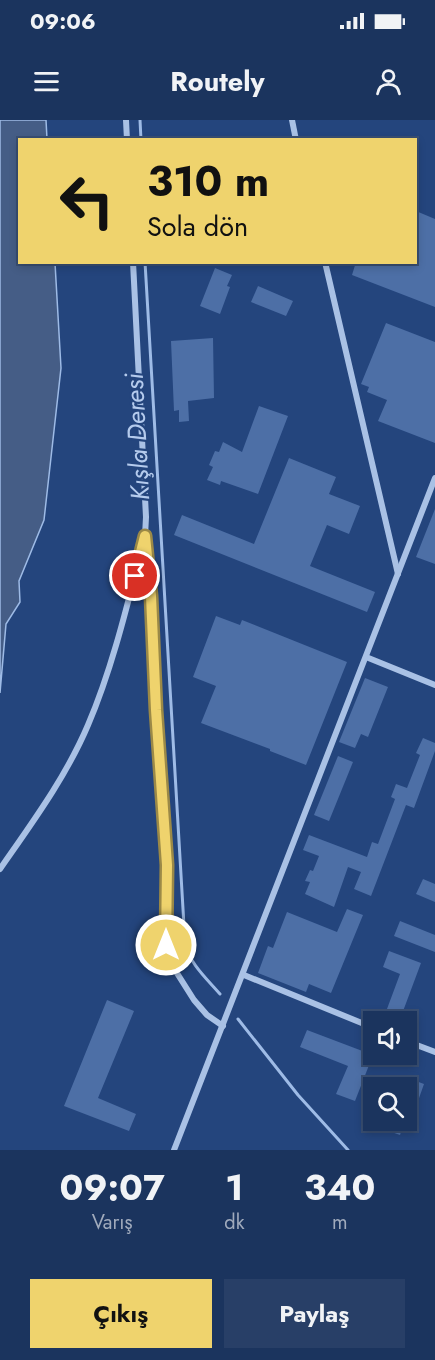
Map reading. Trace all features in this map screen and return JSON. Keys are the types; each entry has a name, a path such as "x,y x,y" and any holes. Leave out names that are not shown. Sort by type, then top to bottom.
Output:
{"street":[{"path":"126,120 127,138"},
{"path":"291,120 296,138"},
{"path":"133,264 146,517 145,536 151,596 167,865 166,945 175,970 194,1000 207,1015 223,1026"},
{"path":"325,264 398,575"},
{"path":"174,1150 244,975 435,478"},
{"path":"0,869 57,786 88,726 103,687 145,536"},
{"path":"366,657 435,685"},
{"path":"244,975 363,1024"},
{"path":"417,1046 435,1053"}],"water":[{"path":"0,120 46,120 47,138 18,138 18,264 55,264 61,368 44,520 19,581 20,602 6,624 0,693"}],"building":[{"path":"417,211 435,219 435,307 352,275 355,264 417,264"},
{"path":"215,268 232,275 220,314 200,306"},
{"path":"258,286 293,301 286,316 251,302"},
{"path":"386,323 435,342 435,443 378,421 387,400 367,392 369,387 361,384"},
{"path":"213,338 214,398 188,401 189,421 179,422 179,410 174,411 171,341"},
{"path":"259,406 288,416 258,494 221,481 220,485 207,480 213,467 209,465 215,451 219,452 223,442 242,452"},
{"path":"289,458 336,477 329,494 360,506 349,534 327,525 310,566 375,592 367,612 174,535 182,515 254,544"},
{"path":"435,509 435,564 416,557"},
{"path":"216,616 240,625 242,620 347,662 306,765 201,723 216,686 193,677"},
{"path":"365,678 388,687 368,737 361,734 355,748 339,742"},
{"path":"423,738 435,743 435,751 414,808 406,805 371,896 354,889 361,872 348,867 334,907 305,894 310,882 305,881 310,870 313,871 319,856 303,850 309,835 367,857 372,842 378,844 395,799 391,797 396,784 407,788 420,755 416,753"},
{"path":"338,756 353,762 329,821 314,815"},
{"path":"423,879 435,884 435,902 416,894"},
{"path":"347,909 363,915 331,993 309,984 306,992 258,973 268,946 273,948 287,912 337,932"},
{"path":"400,921 435,935 435,952 394,936"},
{"path":"389,951 421,963 403,1011 386,1011 400,974 383,967"},
{"path":"107,1000 134,1011 98,1098 136,1114 129,1131 64,1106"},
{"path":"307,1030 363,1051 363,1065 369,1065 355,1101 336,1094 348,1066 300,1047"},
{"path":"417,1081 424,1084 417,1101"},
{"path":"389,1131 401,1131 400,1135"}],"waterway":[{"name":"Kışla Deresi","path":"140,120 141,138"},
{"name":"Kışla Deresi","path":"145,264 185,943 194,964 220,994"},
{"name":"Kışla Deresi","path":"238,1019 298,1095 348,1150"}],"route":[{"path":"135,576 145,536 151,596 167,865 166,945"}]}
